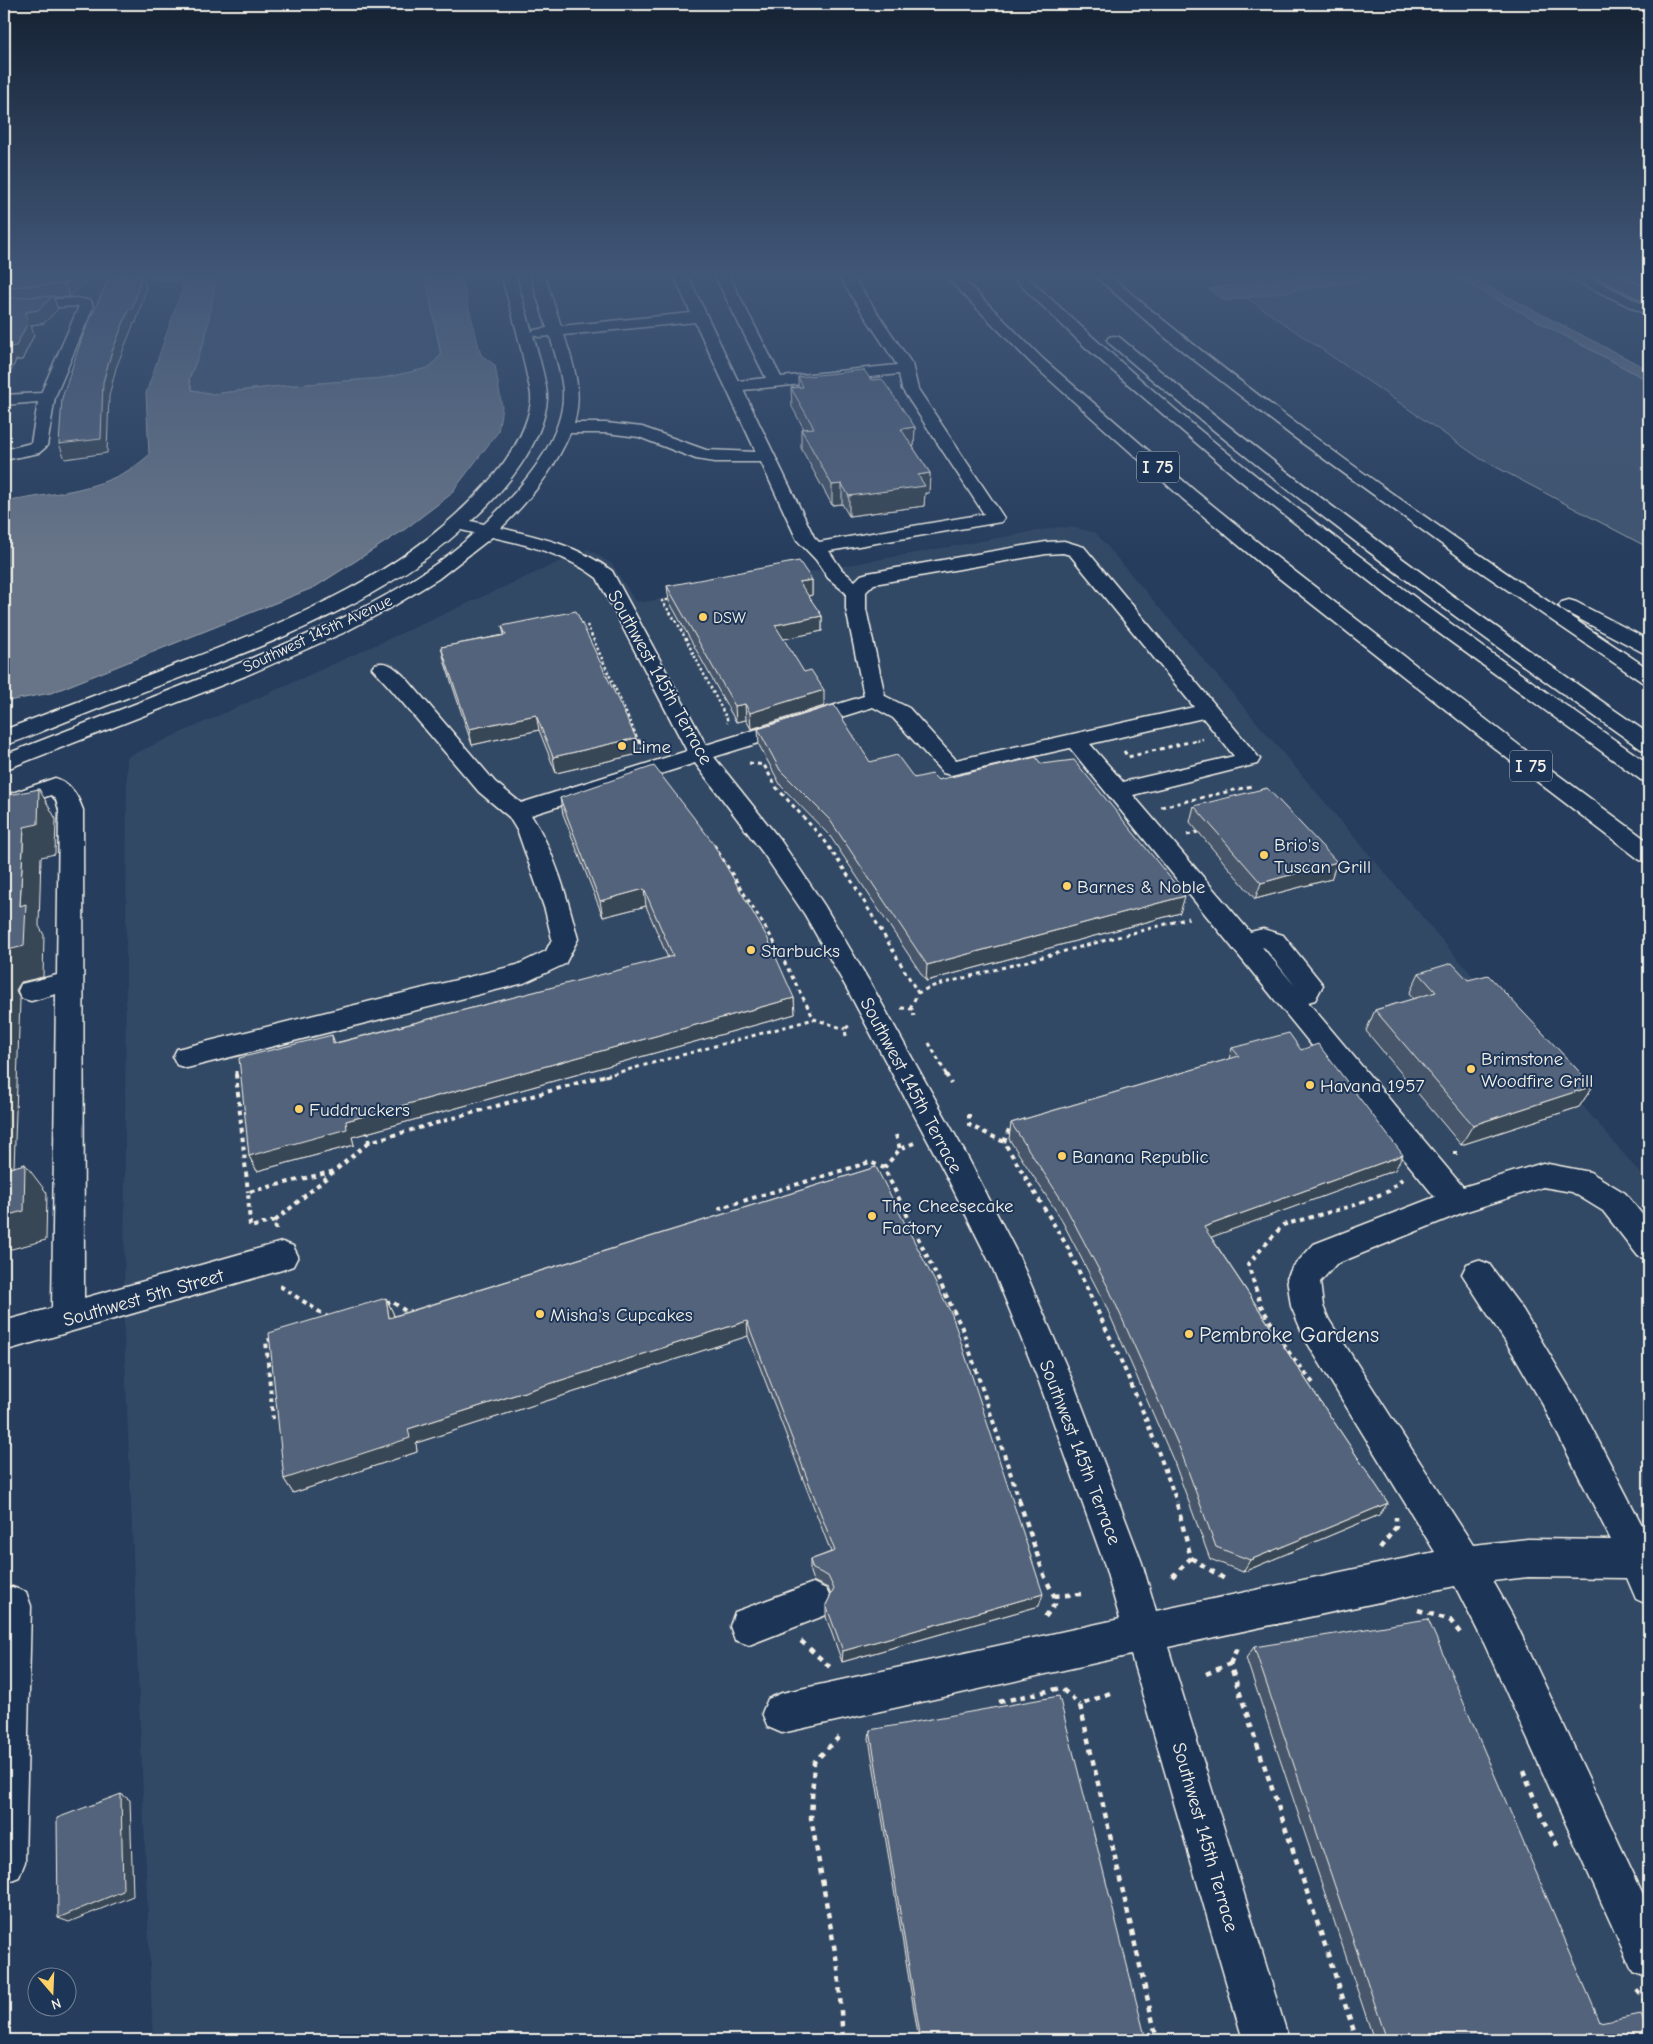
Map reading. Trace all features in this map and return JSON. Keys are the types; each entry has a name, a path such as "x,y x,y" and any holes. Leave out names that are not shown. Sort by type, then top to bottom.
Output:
{"main road":[{"path":"4,455 39,446 47,397 59,369"},
{"name":"Southwest 145th Avenue","path":"4,738 251,642 350,597 414,558 460,524 519,455 533,425 539,399 533,369"},
{"name":"Southwest 145th Avenue","path":"4,763 274,657 372,611 441,568 490,531 529,490 555,450 564,428 571,394 565,369"},
{"path":"725,369 806,540 835,574 856,591"},
{"path":"770,369 776,382"},
{"path":"733,386 901,369"},
{"path":"814,548 995,518 910,389 905,369"},
{"name":"I 75","path":"1047,369 1268,560 1515,754 1648,854"},
{"path":"1119,369 1139,388 1311,528 1480,654 1649,775"},
{"path":"1149,369 1202,415 1339,522 1507,646 1649,744"},
{"path":"1215,369 1319,449 1487,568 1649,678"},
{"path":"4,400 47,397"},
{"path":"564,428 606,428 642,432 702,455 715,457 767,457"},
{"name":"Southwest 145th Terrace","path":"460,524 577,556 597,567 605,575 700,755 772,847 815,911 859,986 924,1107 1008,1267 1063,1400 1123,1564 1266,2040"},
{"path":"875,699 856,609 856,591 868,580 1046,548 1064,547 1076,551 1249,759 1118,791"},
{"path":"1487,568 1582,612 1649,648"},
{"path":"187,1057 524,973 556,957 565,939 558,910 530,832 517,812 487,787 398,683 382,668"},
{"path":"517,812 875,699 901,713 951,768 1210,710"},
{"path":"1076,741 1289,997 1456,1202"},
{"path":"32,752 54,785 67,798 71,810 68,1318"},
{"path":"4,804 54,785"},
{"path":"31,991 71,982"},
{"path":"1640,1970 1498,1629 1464,1565 1317,1329 1307,1306 1303,1278 1326,1254 1456,1202 1543,1175 1579,1182 1614,1202 1649,1246"},
{"name":"Southwest 5th Street","path":"4,1336 280,1259"},
{"path":"1478,1274 1508,1314 1566,1411 1646,1568"},
{"path":"782,1713 1143,1633 1464,1565 1528,1558 1646,1568"},
{"path":"762,1621 813,1602"},
{"path":"4,1609 12,1606 5,1754 4,1862"}],"path":[{"path":"678,598 662,601 678,624 728,721 723,726"},
{"path":"587,625 644,750"},
{"path":"1122,750 1128,757 1228,733"},
{"path":"741,762 764,765 776,787 825,841 854,883 918,993"},
{"path":"1157,808 1252,786"},
{"path":"710,840 720,853 773,940 814,1019"},
{"path":"910,1008 918,993 930,987 1193,917"},
{"path":"896,1011 905,1006 912,1009 914,1016"},
{"path":"234,1045 250,1227 275,1221 369,1142 453,1117 814,1019 844,1029"},
{"path":"844,1029 852,1023"},
{"path":"844,1029 846,1036"},
{"path":"929,1043 951,1084"},
{"path":"969,1114 969,1125 1004,1142 1066,1246 1122,1363 1146,1419 1180,1510 1191,1558 1230,1582"},
{"path":"366,1124 369,1142"},
{"path":"1004,1142 1009,1129 1019,1126"},
{"path":"896,1135 900,1149"},
{"path":"884,1168 900,1149 915,1143"},
{"path":"714,1221 724,1218 720,1208 870,1162 884,1168 962,1328 1044,1575 1054,1596 1056,1604 1040,1624"},
{"path":"248,1192 335,1171"},
{"path":"1320,1384 1313,1384 1290,1354 1261,1306 1248,1264 1283,1225 1355,1205 1388,1191 1405,1177"},
{"path":"275,1221 280,1259 280,1286 331,1320 322,1323"},
{"path":"382,1304 391,1301 407,1312 409,1322"},
{"path":"407,1312 417,1310"},
{"path":"273,1419 266,1341 275,1338"},
{"path":"1376,1550 1382,1547 1396,1527 1396,1510"},
{"path":"1172,1577 1191,1558"},
{"path":"1054,1596 1081,1594"},
{"path":"1413,1609 1450,1620 1466,1639"},
{"path":"762,1621 834,1671"},
{"path":"1247,1643 1238,1645 1230,1664 1357,2040"},
{"path":"1206,1674 1230,1664"},
{"path":"994,1703 1061,1688 1080,1705 1157,2040"},
{"path":"1080,1705 1110,1693"},
{"path":"843,2040 838,1968 811,1818 814,1762 836,1738 844,1736"},
{"path":"1519,1761 1541,1815 1559,1849"},
{"path":"1640,1970 1649,2004"}],"shaded area":[{"path":"154,369 193,369 189,379 192,390 213,394 271,387 383,378 423,369 496,369 502,407 498,432 450,495 404,530 315,587 51,693 8,701 4,699 4,506 10,501 66,492 102,483 134,467 149,455 146,393"},
{"path":"193,369 423,369 383,378 271,387 213,394 192,390 189,379"},
{"path":"1351,369 1627,369 1649,381 1649,548 1481,459"},
{"path":"1627,369 1649,370 1649,381"},
{"path":"1059,527 1077,528 1096,533 1649,1186 1649,2040 153,2040 124,1333 127,757 588,549 612,564 635,601 644,602"}],"building":[{"path":"72,369 107,369 103,382 101,439 59,444 62,398"},
{"path":"864,370 871,380 882,379 915,427 901,429 930,473 918,475 925,486 849,496 842,484 832,485 801,429 814,428 791,388 803,387 798,377"},
{"path":"799,561 812,580 799,582 822,616 775,625 804,672 811,670 824,690 750,713 745,704 735,706 667,586"},
{"path":"576,611 636,738 553,757 536,715 469,729 441,647 506,635 502,626"},
{"path":"834,705 870,762 897,755 914,778 932,774 938,780 1036,757 1041,764 1074,760 1185,896 927,965 830,820 780,770 758,729"},
{"path":"654,766 711,840 767,937 794,998 346,1121 347,1129 249,1156 239,1058 332,1035 333,1044 673,956 644,889 600,901 560,798"},
{"name":"Brio's Tuscan Grill","path":"1267,788 1337,862 1261,883 1194,806"},
{"path":"39,789 38,824 24,827 20,906 26,904 24,946 4,951 4,796"},
{"name":"Brimstone Woodfire Grill","path":"1452,963 1468,980 1488,975 1593,1086 1473,1125 1375,1010 1436,992 1419,973"},
{"name":"Pembroke Gardens","path":"1289,1033 1301,1050 1318,1044 1403,1155 1204,1227 1388,1503 1250,1560 1216,1547 1180,1449 1109,1289 1063,1202 1011,1123 1239,1056 1232,1048"},
{"path":"7,1160 6,1169 25,1164 24,1211 4,1216 4,1161"},
{"path":"876,1167 952,1315 1043,1594 843,1651 826,1605 834,1589 828,1576 813,1569 810,1560 835,1551 747,1321 408,1429 410,1438 284,1479 269,1333 386,1298 389,1318"},
{"path":"1428,1619 1600,2022 1641,2014 1649,2033 1649,2040 1387,2040 1254,1647"},
{"path":"1059,1696 1146,2040 921,2040 870,1730"},
{"path":"121,1794 123,1891 58,1918 57,1818"}],"place":[{"name":"DSW","path":"703,617"},
{"name":"Lime","path":"622,746"},
{"name":"Brio's Tuscan Grill","path":"1264,855"},
{"name":"Barnes & Noble","path":"1067,886"},
{"name":"Starbucks","path":"751,950"},
{"name":"Brimstone Woodfire Grill","path":"1471,1069"},
{"name":"Havana 1957","path":"1310,1085"},
{"name":"Fuddruckers","path":"299,1109"},
{"name":"Banana Republic","path":"1062,1156"},
{"name":"The Cheesecake Factory","path":"872,1216"},
{"name":"Misha's Cupcakes","path":"540,1314"},
{"name":"Pembroke Gardens","path":"1189,1334"}]}
